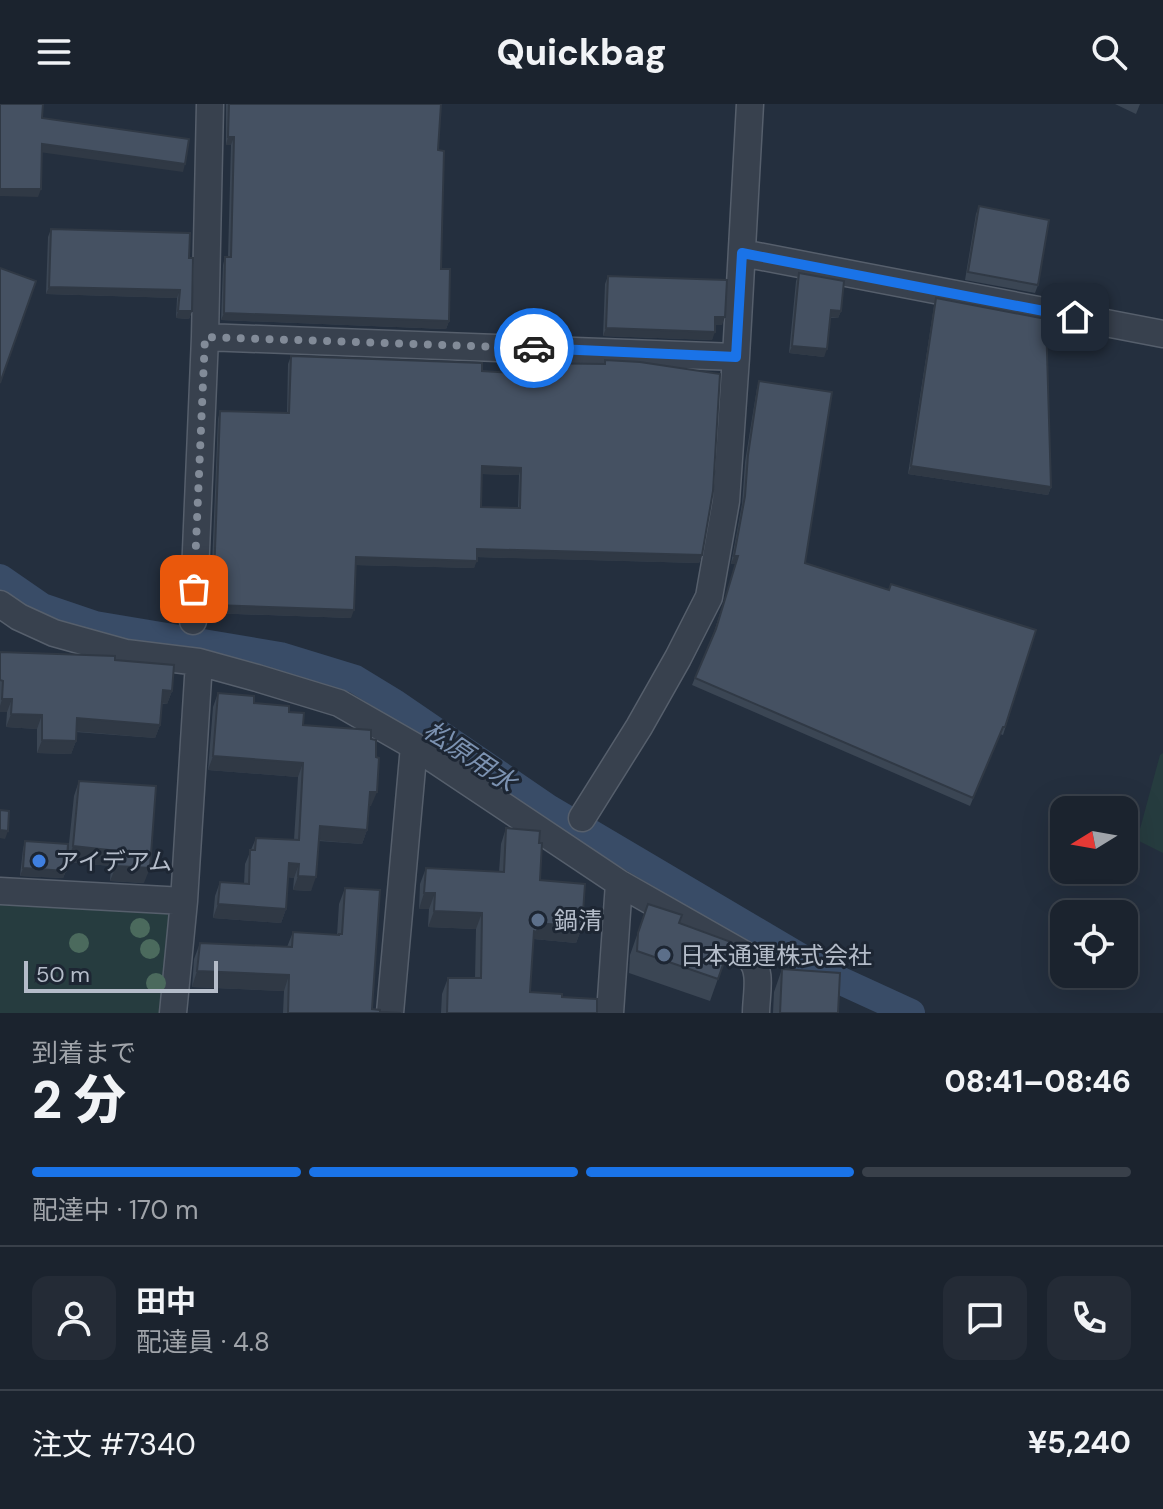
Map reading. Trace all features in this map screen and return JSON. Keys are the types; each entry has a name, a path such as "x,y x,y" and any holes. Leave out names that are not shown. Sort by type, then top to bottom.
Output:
{"street":[{"path":"193,621 205,337 210,104"},
{"path":"571,833 639,727 709,597 726,501 750,104"},
{"path":"742,253 1163,334"},
{"path":"205,337 736,357"},
{"path":"0,604 19,617 54,633 126,653 199,662 339,703 571,833 619,883 749,957 757,969 756,1013"},
{"path":"173,1013 184,901 199,662"},
{"path":"390,1013 414,746"},
{"path":"610,1013 619,883"},
{"path":"0,891 184,901"}],"green space":[{"path":"1163,753 1163,853 1138,840"},
{"path":"0,899 161,907 170,917 162,1013 0,1013"}],"building":[{"path":"0,104 43,104 42,118 189,139 185,164 42,144 41,189 0,189"},
{"path":"229,104 441,104 438,150 444,151 441,269 450,269 449,321 224,313 225,257 231,257 234,137 228,137"},
{"path":"979,206 1049,220 1038,285 968,272"},
{"path":"51,229 190,233 192,311 178,311 180,290 49,287"},
{"path":"0,268 36,281 0,383"},
{"path":"799,273 844,281 841,311 831,310 827,349 792,346"},
{"path":"608,276 727,280 725,317 715,317 715,332 606,328"},
{"path":"936,298 1046,319 1051,487 911,466"},
{"path":"291,356 482,363 482,371 527,374 528,363 605,364 605,360 720,374 713,491 702,555 477,549 477,561 356,557 354,610 213,605 220,411 289,413","holes":["482,466 521,468 520,508 481,507"]},
{"path":"759,381 832,392 805,563 889,590 891,584 1036,630 1005,727 973,798 695,678 716,629 738,556 734,556 745,496"},
{"path":"0,652 115,656 115,660 174,665 172,691 163,690 160,725 77,718 76,741 42,740 42,715 11,714 12,699 2,699"},
{"path":"218,693 254,696 254,703 289,706 289,712 304,713 303,725 371,730 371,739 376,740 376,757 379,758 377,792 370,792 367,830 320,826 316,877 298,876 299,864 289,863 286,909 218,904 220,882 249,884 250,850 255,850 256,838 299,840 303,763 213,756"},
{"path":"79,781 156,786 150,868 116,866 117,851 73,846"},
{"path":"0,810 9,811 8,831 0,830"},
{"path":"506,828 540,831 540,880 585,884 582,927 538,923 537,932 534,931 530,992 597,999 597,1013 447,1013 448,978 481,978 482,913 434,911 435,893 424,893 426,868 504,872"},
{"name":"アイデアム","path":"25,841 68,844 66,871 23,868"},
{"path":"345,888 380,890 372,1009 401,1013 288,1013 289,975 197,971 200,943 292,947 293,932 342,934"},
{"path":"648,904 682,915 679,923 731,942 718,979 637,951 638,933"},
{"path":"782,969 840,973 838,1013 780,1013"}],"waterway":[{"name":"松原用水","path":"0,578 42,607 95,625 280,656 355,679 548,808 839,980 911,1013"}],"way so far":[{"path":"194,589 205,337 534,348"}],"place":[{"name":"アイデアム","path":"39,861"},
{"name":"鍋清","path":"538,920"},
{"name":"日本通運株式会社","path":"664,955"}],"route":[{"path":"534,348 736,357 742,253 1075,317"}]}
